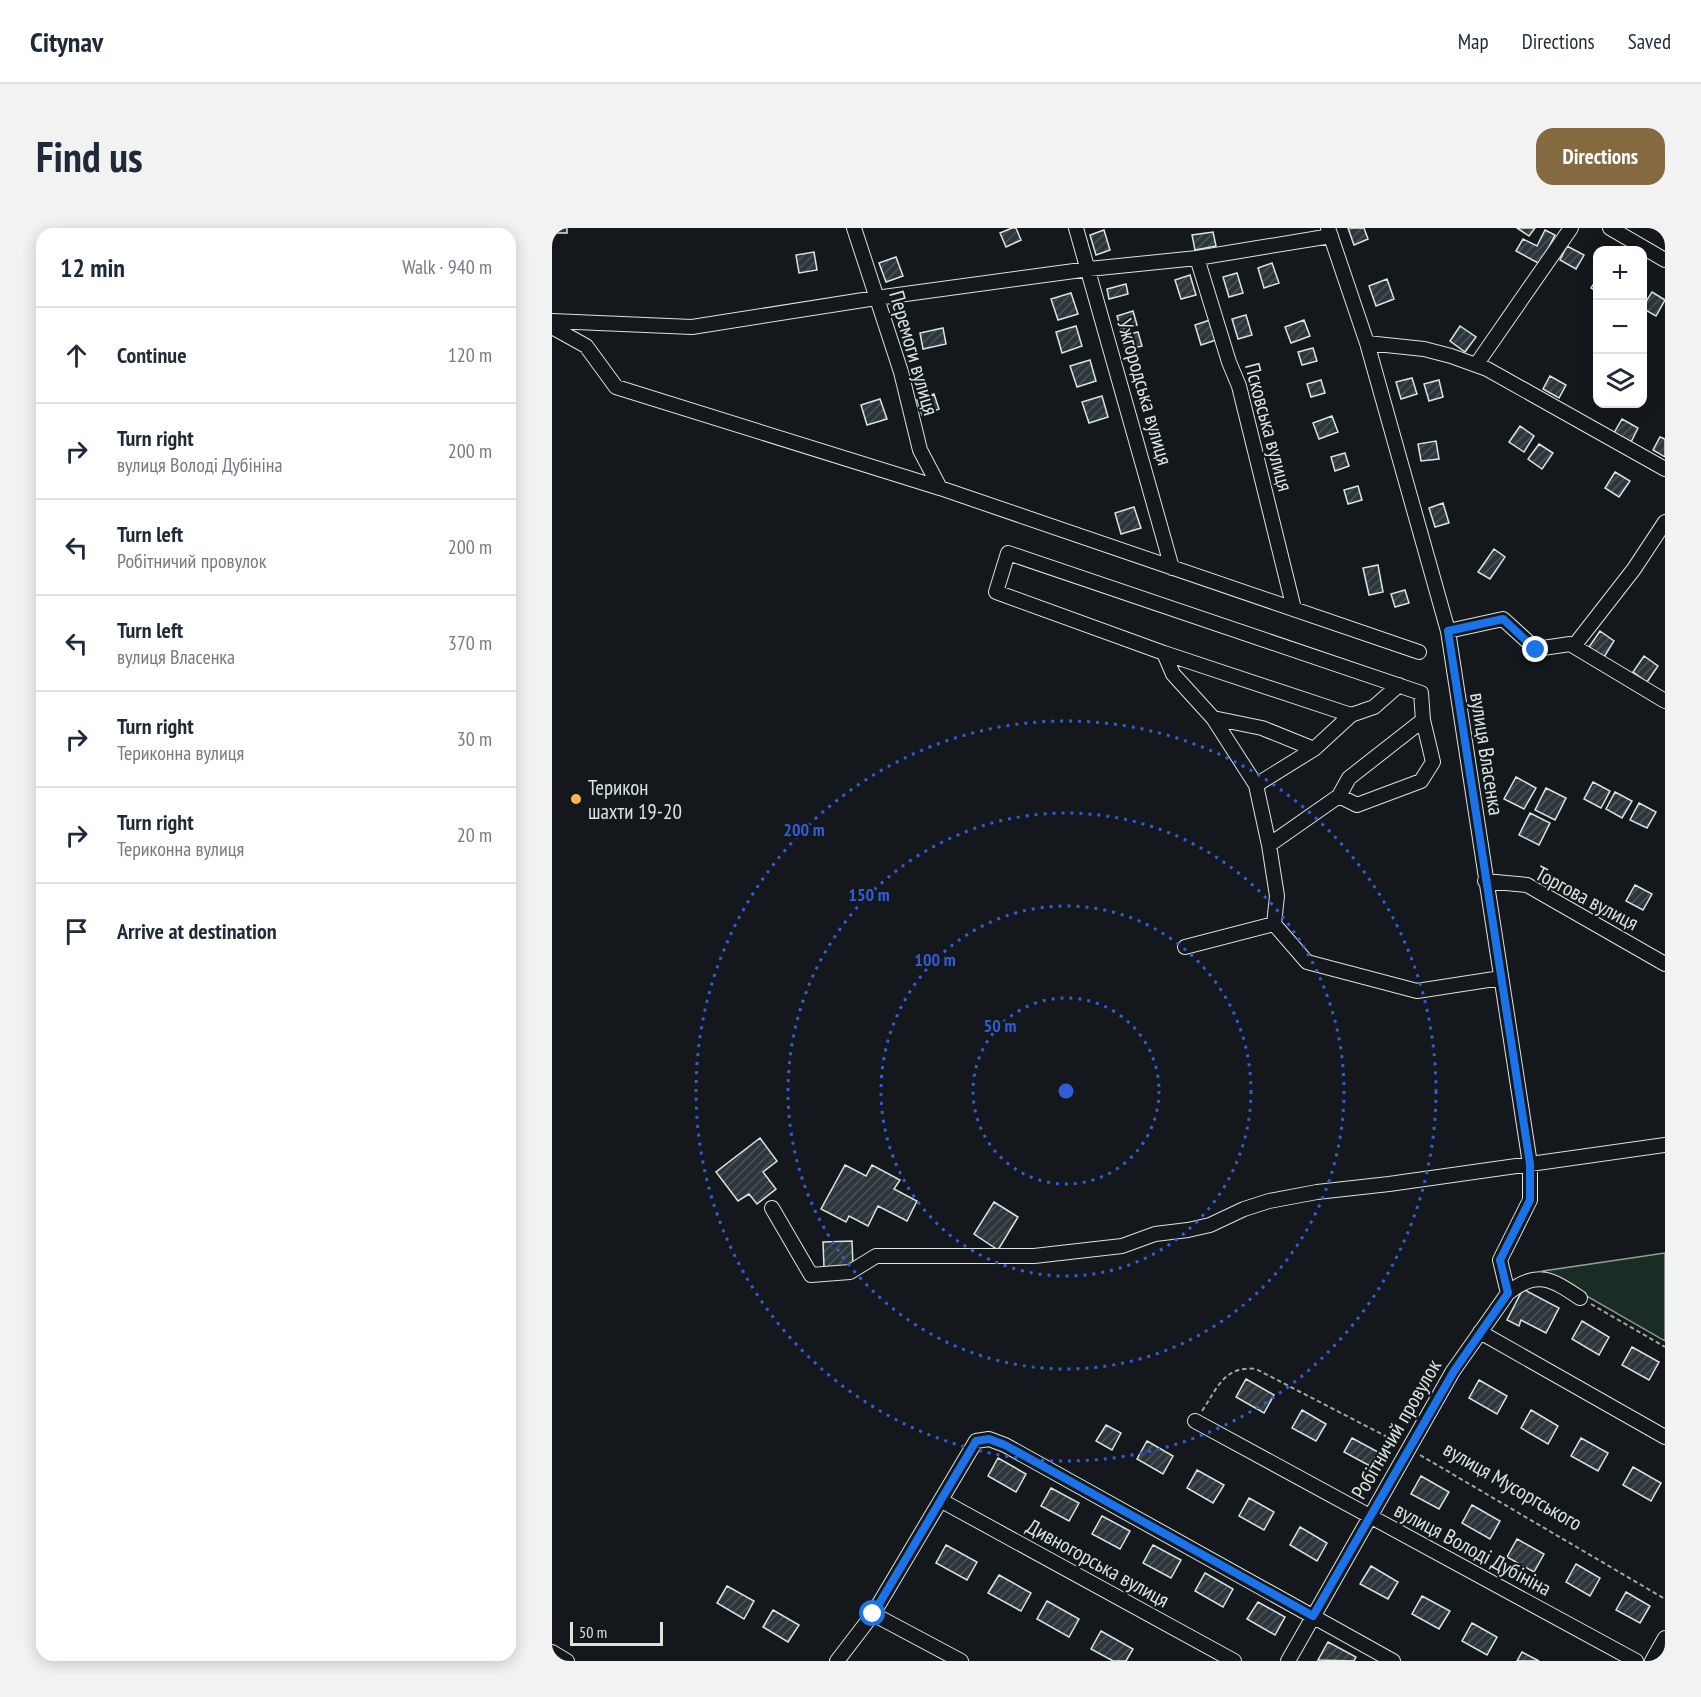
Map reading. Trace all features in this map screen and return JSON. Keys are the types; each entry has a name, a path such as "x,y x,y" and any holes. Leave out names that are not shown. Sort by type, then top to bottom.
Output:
{"street":[{"name":"Перемоги вулиця","path":"854,228 901,372 920,450 940,488"},
{"name":"Ужгородська вулиця","path":"1076,228 1172,567"},
{"path":"1476,365 1571,228"},
{"path":"1610,228 1665,260"},
{"path":"552,321 692,327 876,298 1089,269 1197,258 1330,232"},
{"name":"вулиця Власенка","path":"1330,232 1367,343 1448,631 1530,1164 1530,1200 1500,1260 1508,1293"},
{"name":"Псковська вулиця","path":"1197,258 1229,362 1239,386 1294,609"},
{"path":"552,327 586,346 616,387 940,488 1419,652"},
{"path":"1367,343 1424,349 1476,365 1665,469"},
{"path":"1574,646 1634,568 1665,522"},
{"path":"1339,796 1357,805 1421,781 1433,762 1423,720 1421,693 1008,553 996,592 1164,653 1351,715"},
{"path":"1448,631 1503,619 1536,650 1570,644 1665,701"},
{"path":"1164,653 1173,674 1213,718 1256,784 1277,896 1274,924 1307,962 1417,991 1501,978"},
{"path":"1256,784 1314,749 1351,715 1374,707 1399,686"},
{"path":"1213,718 1262,728 1314,749"},
{"path":"1269,845 1339,796 1349,778 1423,720"},
{"name":"Торгова вулиця","path":"1485,882 1527,885 1665,964"},
{"path":"1185,947 1274,924"},
{"path":"772,1208 811,1275 850,1272 876,1256 1034,1256 1122,1246 1155,1234 1210,1225 1244,1209 1269,1201 1317,1192 1665,1145"},
{"name":"Робітничий провулок","path":"1288,1661 1454,1371 1508,1293 1519,1284 1542,1278 1555,1281 1580,1298"},
{"path":"1480,1332 1665,1437"},
{"name":"вулиця Володі Дубініна","path":"1195,1421 1636,1661"},
{"path":"837,1661 873,1614 976,1441 989,1439 1005,1445 1393,1661"},
{"name":"Дивногорська вулиця","path":"942,1501 1234,1661"},
{"path":"873,1614 961,1661"},
{"path":"1652,1661 1665,1638"},
{"path":"552,1652 567,1661"}],"path":[{"path":"1580,1298 1665,1347"},
{"name":"вулиця Мусоргського","path":"1195,1421 1225,1377 1232,1371 1244,1367 1256,1369 1408,1449 1665,1599"}],"green space":[{"path":"1665,1253 1665,1341 1543,1271"}],"building":[{"path":"554,228 567,228 567,233 554,233"},
{"path":"1016,228 1021,240 1006,247 1000,233"},
{"path":"1348,228 1364,228 1368,239 1354,245"},
{"path":"1517,228 1535,228 1529,236"},
{"path":"1104,230 1110,250 1096,255 1090,235"},
{"path":"1545,230 1555,235 1540,264 1516,251 1523,239 1537,246"},
{"path":"1213,232 1216,246 1195,250 1192,235"},
{"path":"1567,246 1584,255 1576,269 1560,260"},
{"path":"814,252 817,270 799,273 796,255"},
{"path":"896,257 903,276 886,282 879,263"},
{"path":"1272,263 1279,283 1264,288 1258,268"},
{"path":"1237,273 1243,293 1229,297 1223,277"},
{"path":"1190,275 1196,295 1181,299 1175,280"},
{"path":"1387,279 1394,299 1376,306 1369,286"},
{"path":"1126,284 1128,294 1109,299 1107,289"},
{"path":"1652,292 1665,300 1656,316 1647,311 1647,300"},
{"path":"1071,293 1078,314 1058,320 1051,299"},
{"path":"1133,311 1137,325 1121,330 1117,316"},
{"path":"1246,315 1252,335 1238,339 1232,319"},
{"path":"1210,320 1216,340 1201,345 1195,325"},
{"path":"1304,320 1310,336 1291,343 1285,327"},
{"path":"1076,326 1082,346 1062,353 1056,332"},
{"path":"1460,326 1476,337 1465,352 1450,341"},
{"path":"943,328 946,344 923,349 920,333"},
{"path":"1138,332 1142,346 1126,350 1122,336"},
{"path":"1313,348 1317,361 1302,365 1298,352"},
{"path":"1090,360 1096,381 1077,387 1070,366"},
{"path":"1550,376 1566,385 1559,398 1543,389"},
{"path":"1412,378 1417,394 1401,399 1396,382"},
{"path":"1321,380 1325,393 1311,397 1307,384"},
{"path":"1439,380 1443,397 1429,401 1424,384"},
{"path":"934,394 939,409 922,415 917,400"},
{"path":"1102,396 1108,417 1089,423 1082,402"},
{"path":"880,399 887,419 867,425 861,405"},
{"path":"1332,416 1338,432 1319,439 1313,423"},
{"path":"1622,419 1638,428 1631,442 1614,433"},
{"path":"1520,426 1534,436 1524,452 1509,442"},
{"path":"1660,437 1665,439 1665,457 1653,450"},
{"path":"1436,441 1439,459 1421,461 1418,444"},
{"path":"1539,444 1553,453 1542,469 1528,459"},
{"path":"1345,453 1349,466 1335,471 1331,457"},
{"path":"1615,472 1630,481 1619,497 1605,488"},
{"path":"1358,486 1362,500 1348,504 1344,490"},
{"path":"1443,503 1449,523 1435,527 1429,508"},
{"path":"1134,507 1141,528 1121,534 1115,513"},
{"path":"1494,549 1505,557 1490,579 1478,572"},
{"path":"1378,565 1383,592 1369,595 1363,568"},
{"path":"1405,590 1409,603 1395,607 1391,594"},
{"path":"1600,631 1614,641 1604,657 1589,647"},
{"path":"1644,656 1658,666 1647,682 1633,672"},
{"path":"1516,777 1536,788 1524,809 1504,799"},
{"path":"1593,782 1610,791 1601,808 1584,799"},
{"path":"1546,788 1566,798 1555,820 1535,810"},
{"path":"1615,792 1632,801 1622,818 1606,809"},
{"path":"1639,803 1656,812 1647,828 1630,820"},
{"path":"1530,813 1550,823 1539,845 1519,835"},
{"path":"1635,885 1652,894 1643,910 1626,901"},
{"path":"760,1138 777,1161 763,1172 776,1189 757,1204 749,1194 738,1201 716,1172"},
{"path":"845,1165 866,1176 872,1165 900,1180 894,1189 917,1201 907,1221 878,1206 868,1226 849,1216 846,1222 821,1209"},
{"path":"994,1202 1018,1217 998,1250 974,1234"},
{"path":"852,1241 853,1266 824,1267 823,1242"},
{"path":"1523,1289 1559,1308 1546,1333 1521,1320 1519,1326 1507,1320"},
{"path":"1582,1321 1609,1337 1599,1355 1572,1339"},
{"path":"1632,1347 1659,1362 1649,1380 1622,1365"},
{"path":"1246,1379 1274,1395 1264,1413 1236,1397"},
{"path":"1479,1380 1507,1396 1497,1414 1469,1398"},
{"path":"1302,1410 1326,1424 1316,1441 1292,1428"},
{"path":"1531,1410 1558,1426 1548,1444 1521,1428"},
{"path":"1106,1425 1121,1433 1112,1450 1096,1441"},
{"path":"1352,1438 1378,1452 1370,1466 1344,1452"},
{"path":"1581,1438 1608,1453 1598,1471 1571,1456"},
{"path":"1147,1441 1173,1456 1163,1474 1137,1459"},
{"path":"998,1458 1026,1474 1016,1492 988,1476"},
{"path":"1633,1467 1661,1483 1651,1501 1623,1485"},
{"path":"1197,1470 1224,1485 1213,1503 1187,1488"},
{"path":"1421,1476 1449,1492 1439,1509 1411,1494"},
{"path":"1051,1488 1079,1503 1069,1521 1041,1506"},
{"path":"1249,1498 1274,1512 1264,1530 1239,1516"},
{"path":"1472,1505 1500,1521 1490,1539 1462,1523"},
{"path":"1102,1516 1130,1531 1120,1549 1092,1534"},
{"path":"1300,1527 1327,1543 1317,1561 1290,1545"},
{"path":"1517,1539 1544,1554 1534,1572 1507,1557"},
{"path":"946,1545 977,1562 967,1580 936,1563"},
{"path":"1153,1545 1181,1560 1171,1578 1143,1563"},
{"path":"1576,1564 1600,1578 1590,1596 1566,1582"},
{"path":"1371,1566 1398,1582 1388,1599 1360,1584"},
{"path":"1205,1573 1233,1589 1223,1607 1195,1591"},
{"path":"999,1575 1031,1593 1021,1611 988,1593"},
{"path":"727,1586 754,1601 744,1619 717,1603"},
{"path":"1626,1592 1650,1606 1640,1623 1616,1610"},
{"path":"1422,1596 1450,1611 1439,1629 1412,1614"},
{"path":"1047,1601 1079,1619 1069,1637 1037,1619"},
{"path":"1258,1602 1285,1617 1275,1635 1247,1619"},
{"path":"773,1610 799,1625 788,1642 763,1627"},
{"path":"1472,1623 1497,1637 1487,1655 1462,1641"},
{"path":"1101,1631 1133,1649 1126,1661 1113,1661 1091,1649"},
{"path":"1328,1642 1356,1657 1354,1661 1318,1660"},
{"path":"1522,1652 1539,1661 1517,1661"}],"place":[{"name":"Терикон шахти 19-20","path":"576,799"}],"route":[{"path":"873,1614 976,1441 989,1439 1005,1445 1313,1616 1454,1371 1508,1293 1500,1260 1530,1200 1530,1164 1448,631 1503,619 1536,650"}]}
